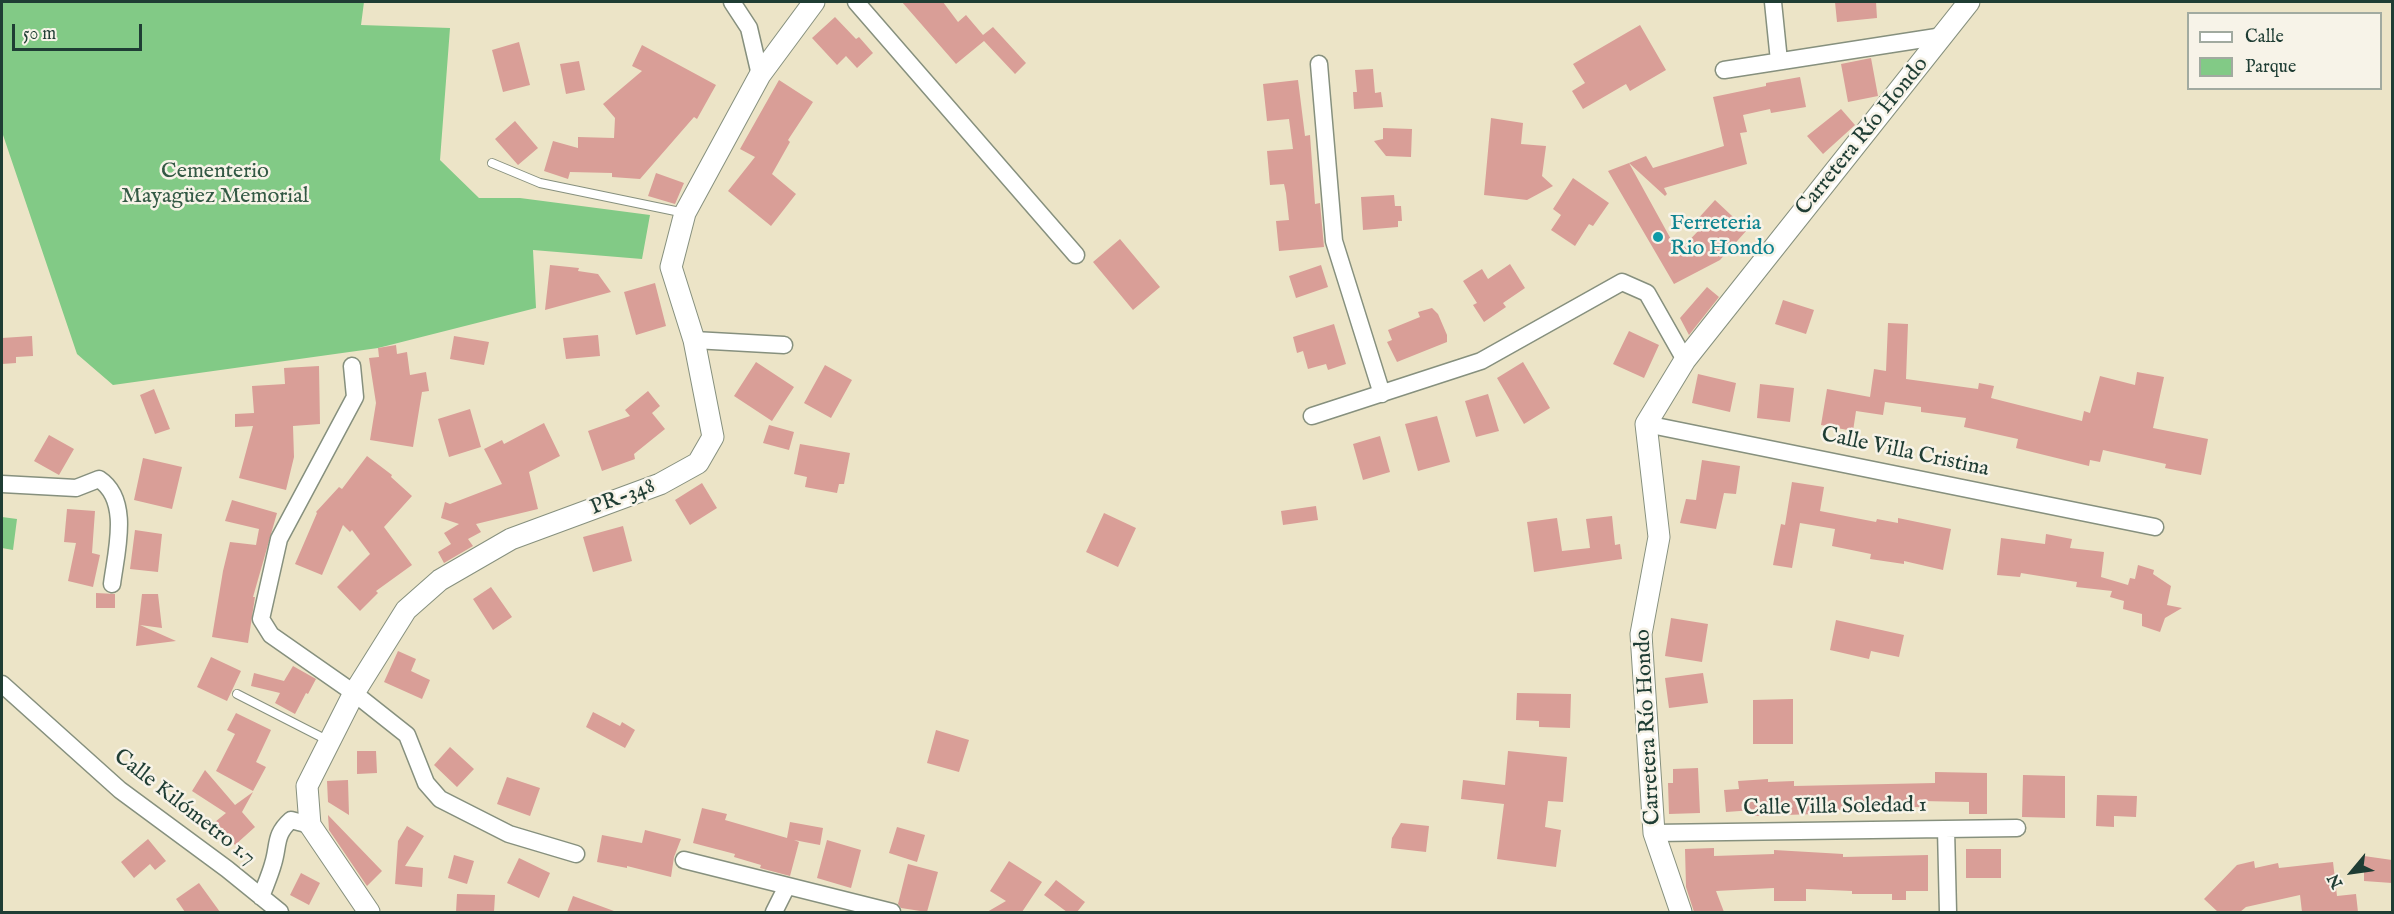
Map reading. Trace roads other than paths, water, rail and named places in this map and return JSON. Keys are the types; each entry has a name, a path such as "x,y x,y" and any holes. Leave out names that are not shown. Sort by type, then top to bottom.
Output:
{"street":[{"path":"732,2 749,28 760,75"},
{"name":"PR-348","path":"369,912 310,825 307,786 329,741 354,693 406,610 440,580 511,540 660,484 698,463 713,437 694,340 671,267 685,213 760,75 814,2"},
{"path":"856,2 1076,255"},
{"path":"1773,2 1779,61"},
{"name":"Carretera Río Hondo","path":"1681,912 1654,833 1641,634 1659,537 1646,424 1685,360 1969,2"},
{"path":"1724,69 1943,36"},
{"path":"1319,64 1334,241 1382,394"},
{"path":"1312,416 1481,361 1622,282 1647,293 1685,360"},
{"path":"694,340 784,345"},
{"path":"352,366 355,396 279,539 261,619 272,635 354,693 407,735 426,783 440,799 509,834 576,854"},
{"name":"Calle Villa Cristina","path":"1646,424 2155,528"},
{"path":"2,484 76,488 99,478 107,484 114,495 119,514 112,584"},
{"name":"Calle Kilómetro 1.7","path":"2,684 120,790 261,897 275,859 276,842 284,826 291,820 310,825"},
{"name":"Calle Villa Soledad 1","path":"1654,833 2017,828"},
{"path":"1946,829 1948,912"},
{"path":"684,860 892,912"},
{"path":"774,912 787,886"},
{"path":"261,897 280,912"}],"lane":[{"path":"492,163 540,183 685,213"},
{"path":"237,694 329,741"}],"place":[{"name":"Ferreteria Rio Hondo","path":"1658,237"}],"park label":[{"name":"Cementerio Mayagüez Memorial","path":"215,184"}]}
